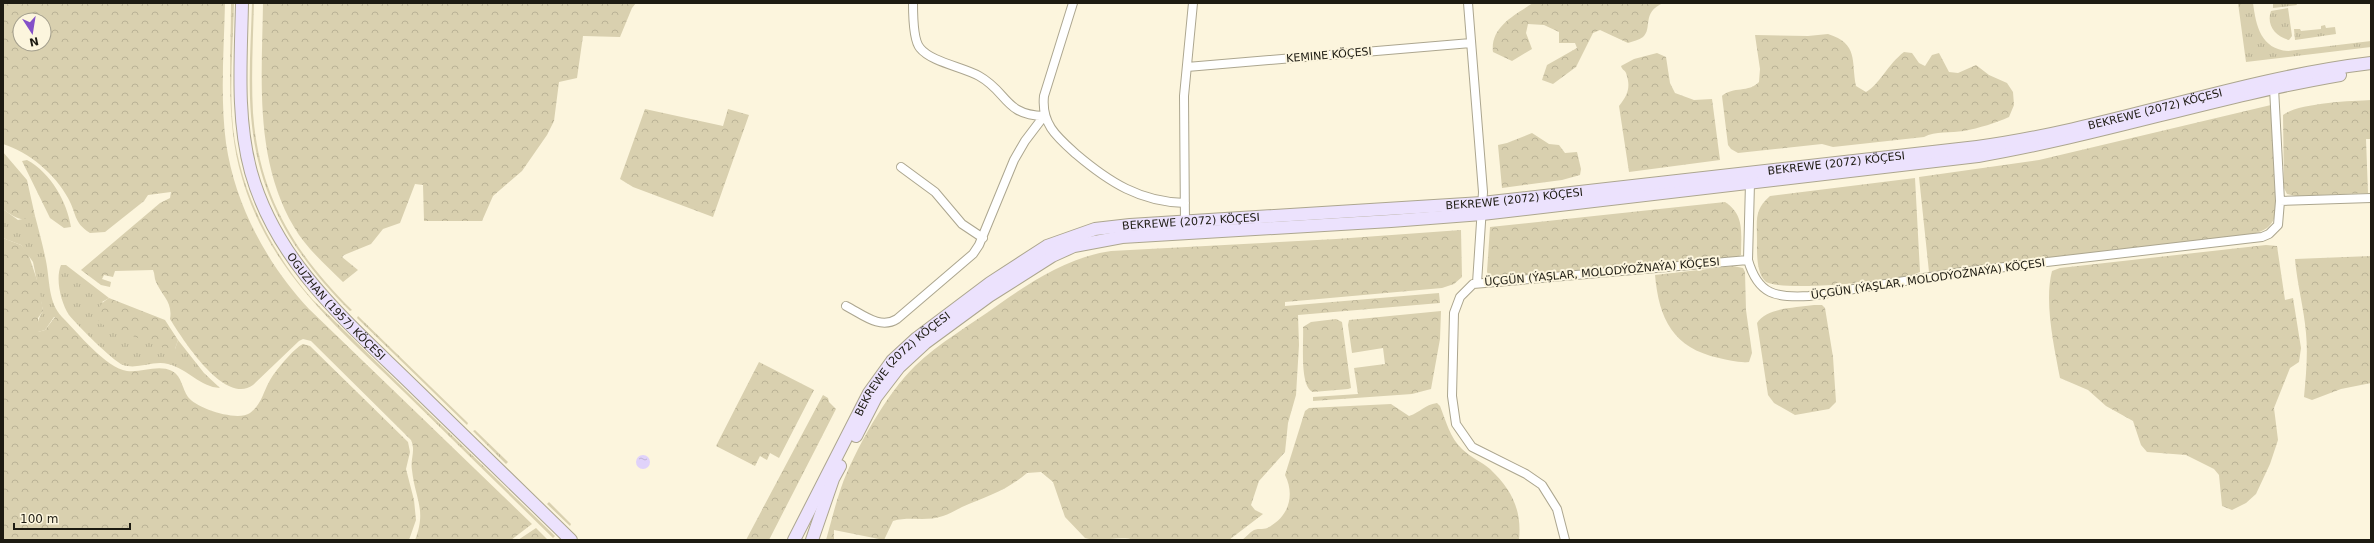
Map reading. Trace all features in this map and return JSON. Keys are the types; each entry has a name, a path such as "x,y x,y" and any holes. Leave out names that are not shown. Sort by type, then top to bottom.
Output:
{"main road":[{"name":"OGUZHAN (1957) KÖÇESI","path":"242,3 241,109 245,145 256,188 279,240 305,276 344,318 571,540"},
{"name":"BEKREWE (2072) KÖÇESI","path":"1482,208 2005,143 2315,70 2371,63"},
{"name":"BEKREWE (2072) KÖÇESI","path":"794,540 868,393 892,361 917,338 990,283 1047,246 1095,229 1185,228 1482,208 1750,183 1970,157 2028,148 2274,88 2340,75 2371,71"},
{"name":"BEKREWE (2072) KÖÇESI","path":"812,540 833,480 876,398 899,367 925,343 989,296 1052,256 1074,246 1122,237 1185,228"}],"street":[{"path":"913,3 918,44 926,53 978,76 993,87 1019,112 1028,116 1044,116"},
{"path":"1073,3 1044,96 1044,116 1054,135 1102,176 1114,184 1150,198 1185,203"},
{"path":"1185,228 1184,96 1193,3"},
{"path":"1468,3 1482,208 1477,283 1473,284 1460,297 1454,313 1452,396 1456,424 1472,447 1526,474 1542,485 1557,509 1565,540"},
{"name":"KEMINE KÖÇESI","path":"1186,67 1471,43"},
{"name":"ÜÇGÜN (ÝAŞLAR, MOLODÝOŽNAÝA) KÖÇESI","path":"1477,283 1748,260 1755,279 1766,290 1772,293 1792,297 1809,296 1962,272 2262,237 2269,234 2278,225 2280,201 2274,88"},
{"path":"846,306 882,323 892,322 958,269 973,254 983,238 1014,160 1025,141 1044,116"},
{"path":"901,167 935,192 962,224 983,238"},
{"path":"1748,260 1750,183"},
{"path":"2280,201 2371,198"}],"green space":[{"path":"3,3 225,3 223,108 226,143 230,166 245,211 267,253 280,273 309,309 532,524 511,540 415,540 420,520 420,512 413,480 413,448 411,440 311,341 303,339 299,341 253,385 242,389 230,386 218,379 206,368 176,329 170,319 170,308 158,287 153,270 115,271 113,277 104,275 102,279 111,282 110,287 101,285 81,270 160,203 170,198 171,192 148,195 144,201 105,232 90,233 78,221 63,189 49,172 32,158 3,144"},
{"path":"231,3 234,3 231,87 235,140 247,190 268,236 296,279 312,299 555,536 553,538 328,317 305,292 265,235 250,203 239,167 235,147 232,126 230,85"},
{"path":"252,3 254,3 252,72 253,113 257,143 263,170 283,221 297,244 331,289 352,310 350,311 311,268 295,246 270,199 261,173 255,146 250,102"},
{"path":"263,3 636,3 632,8 620,37 583,36 577,78 559,82 554,121 547,135 522,171 493,196 482,221 424,221 423,185 415,184 400,223 383,229 371,244 342,257 358,270 343,282 317,256 299,235 281,201 272,174 266,146 263,118"},
{"path":"1533,3 1663,3 1652,11 1648,20 1646,33 1640,39 1628,43 1600,30 1593,33 1576,67 1553,84 1542,80 1547,65 1577,48 1575,43 1559,43 1559,32 1544,25 1528,24 1526,33 1532,49 1512,61 1493,52 1495,35 1512,17"},
{"path":"2238,3 2253,3 2258,28 2266,41 2279,49 2288,51 2371,41 2371,47 2246,62"},
{"path":"2273,3 2296,3 2297,5 2273,8"},
{"path":"2288,8 2292,36 2289,40 2276,33 2270,21 2271,11"},
{"path":"2325,25 2326,28 2335,27 2336,34 2295,40 2294,29 2300,29 2301,31 2321,29 2321,26"},
{"path":"1828,34 1838,38 1849,48 1852,54 1856,86 1866,92 1871,89 1893,62 1904,52 1912,53 1919,63 1925,66 1932,55 1939,53 1949,72 1958,73 1976,65 1989,75 2007,83 2013,92 2014,105 2009,117 1970,130 1938,133 1924,137 1833,147 1822,144 1738,153 1731,149 1728,145 1722,96 1731,91 1751,87 1759,82 1760,69 1755,35 1808,36"},
{"path":"1657,53 1666,57 1670,83 1675,93 1694,100 1712,99 1720,160 1629,172 1619,106 1628,91 1628,83 1626,73 1621,66 1634,59"},
{"path":"2371,100 2371,139 2366,139 2368,193 2296,196 2287,194 2284,188 2283,115 2290,111 2312,105"},
{"path":"2271,105 2276,213 2270,225 2259,232 2249,235 1929,272 1919,177 2039,160"},
{"path":"645,109 723,126 728,109 749,115 713,217 633,187 620,179"},
{"path":"1532,133 1549,144 1559,145 1565,153 1577,152 1581,169 1580,175 1562,180 1502,188 1498,145"},
{"path":"3,152 27,180 35,216 22,219 14,217 3,209"},
{"path":"27,160 43,172 62,198 71,227 64,228 50,218 22,161"},
{"path":"1915,178 1920,272 1891,279 1815,286 1774,284 1765,281 1762,277 1757,250 1757,221 1761,206 1770,196"},
{"path":"1725,202 1736,213 1739,219 1741,232 1741,255 1737,257 1491,280 1487,272 1490,227"},
{"path":"3,209 18,220 35,216 46,261 50,291 54,305 62,317 54,317 45,330 38,332 38,321 43,311 33,262 21,245 3,238"},
{"path":"1461,230 1462,277 1454,284 1442,288 1285,302 1285,306 1439,293 1440,303 1298,315 1299,345 1296,395 1288,423 1285,452 1259,481 1251,505 1255,510 1263,514 1229,540 1135,540 1122,538 1098,540 1085,538 1065,517 1053,482 1041,472 1027,473 1004,489 937,518 893,521 884,540 834,530 834,540 826,540 841,488 854,457 872,423 904,377 944,342 1024,287 1066,264 1095,254 1111,251 1336,239"},
{"path":"3,238 21,245 28,253 39,286 43,311 38,318 38,332 45,330 55,317 62,317 101,357 110,363 127,371 161,368 172,371 180,379 188,397 192,401 208,409 227,415 236,416 250,413 259,403 267,386 284,361 299,346 303,344 310,346 408,442 410,452 406,469 414,500 416,520 409,540 3,540"},
{"path":"2266,245 2277,246 2285,300 2293,298 2301,348 2299,362 2290,368 2274,408 2278,440 2270,464 2256,494 2246,503 2232,510 2222,506 2219,475 2214,469 2186,455 2147,452 2141,445 2133,421 2106,406 2088,390 2060,378 2049,310 2050,283 2052,271 2060,268"},
{"path":"2371,256 2371,383 2341,389 2312,400 2304,397 2307,341 2295,259"},
{"path":"61,265 66,265 109,298 102,302 175,349 178,340 204,373 220,388 206,385 175,366 168,364 157,363 129,366 123,365 111,357 79,326 66,310 61,298 59,284 59,271"},
{"path":"1733,266 1743,268 1745,272 1746,310 1752,353 1749,362 1719,358 1690,347 1671,329 1660,305 1657,291 1655,275"},
{"path":"109,298 165,320 178,340 175,349 169,350 99,323 99,308"},
{"path":"1822,305 1825,308 1833,357 1836,402 1829,409 1795,415 1774,403 1768,395 1757,323 1768,314 1775,311"},
{"path":"1441,311 1440,339 1431,389 1412,394 1313,401 1313,397 1358,394 1354,368 1385,364 1383,348 1352,353 1348,325 1349,320"},
{"path":"358,316 468,423 467,425 357,318"},
{"path":"1336,319 1342,322 1351,388 1313,392 1309,388 1304,373 1303,327 1311,322"},
{"path":"759,362 814,390 779,458 770,453 767,460 760,456 755,466 716,446"},
{"path":"823,395 828,398 829,402 836,409 769,540 746,540"},
{"path":"1437,403 1440,406 1454,440 1458,445 1469,455 1490,469 1510,493 1519,519 1519,540 1242,540 1254,530 1269,527 1281,517 1285,511 1290,497 1290,490 1285,475 1305,411 1309,408 1391,404 1409,416 1417,413 1429,405"},
{"path":"475,430 508,462 506,464 473,431"},
{"path":"549,502 571,524 570,526 547,504"},
{"path":"536,528 548,540 518,540"}],"water":[{"path":"643,455 648,457 650,462 648,467 643,469 638,467 636,462 638,457"}]}
